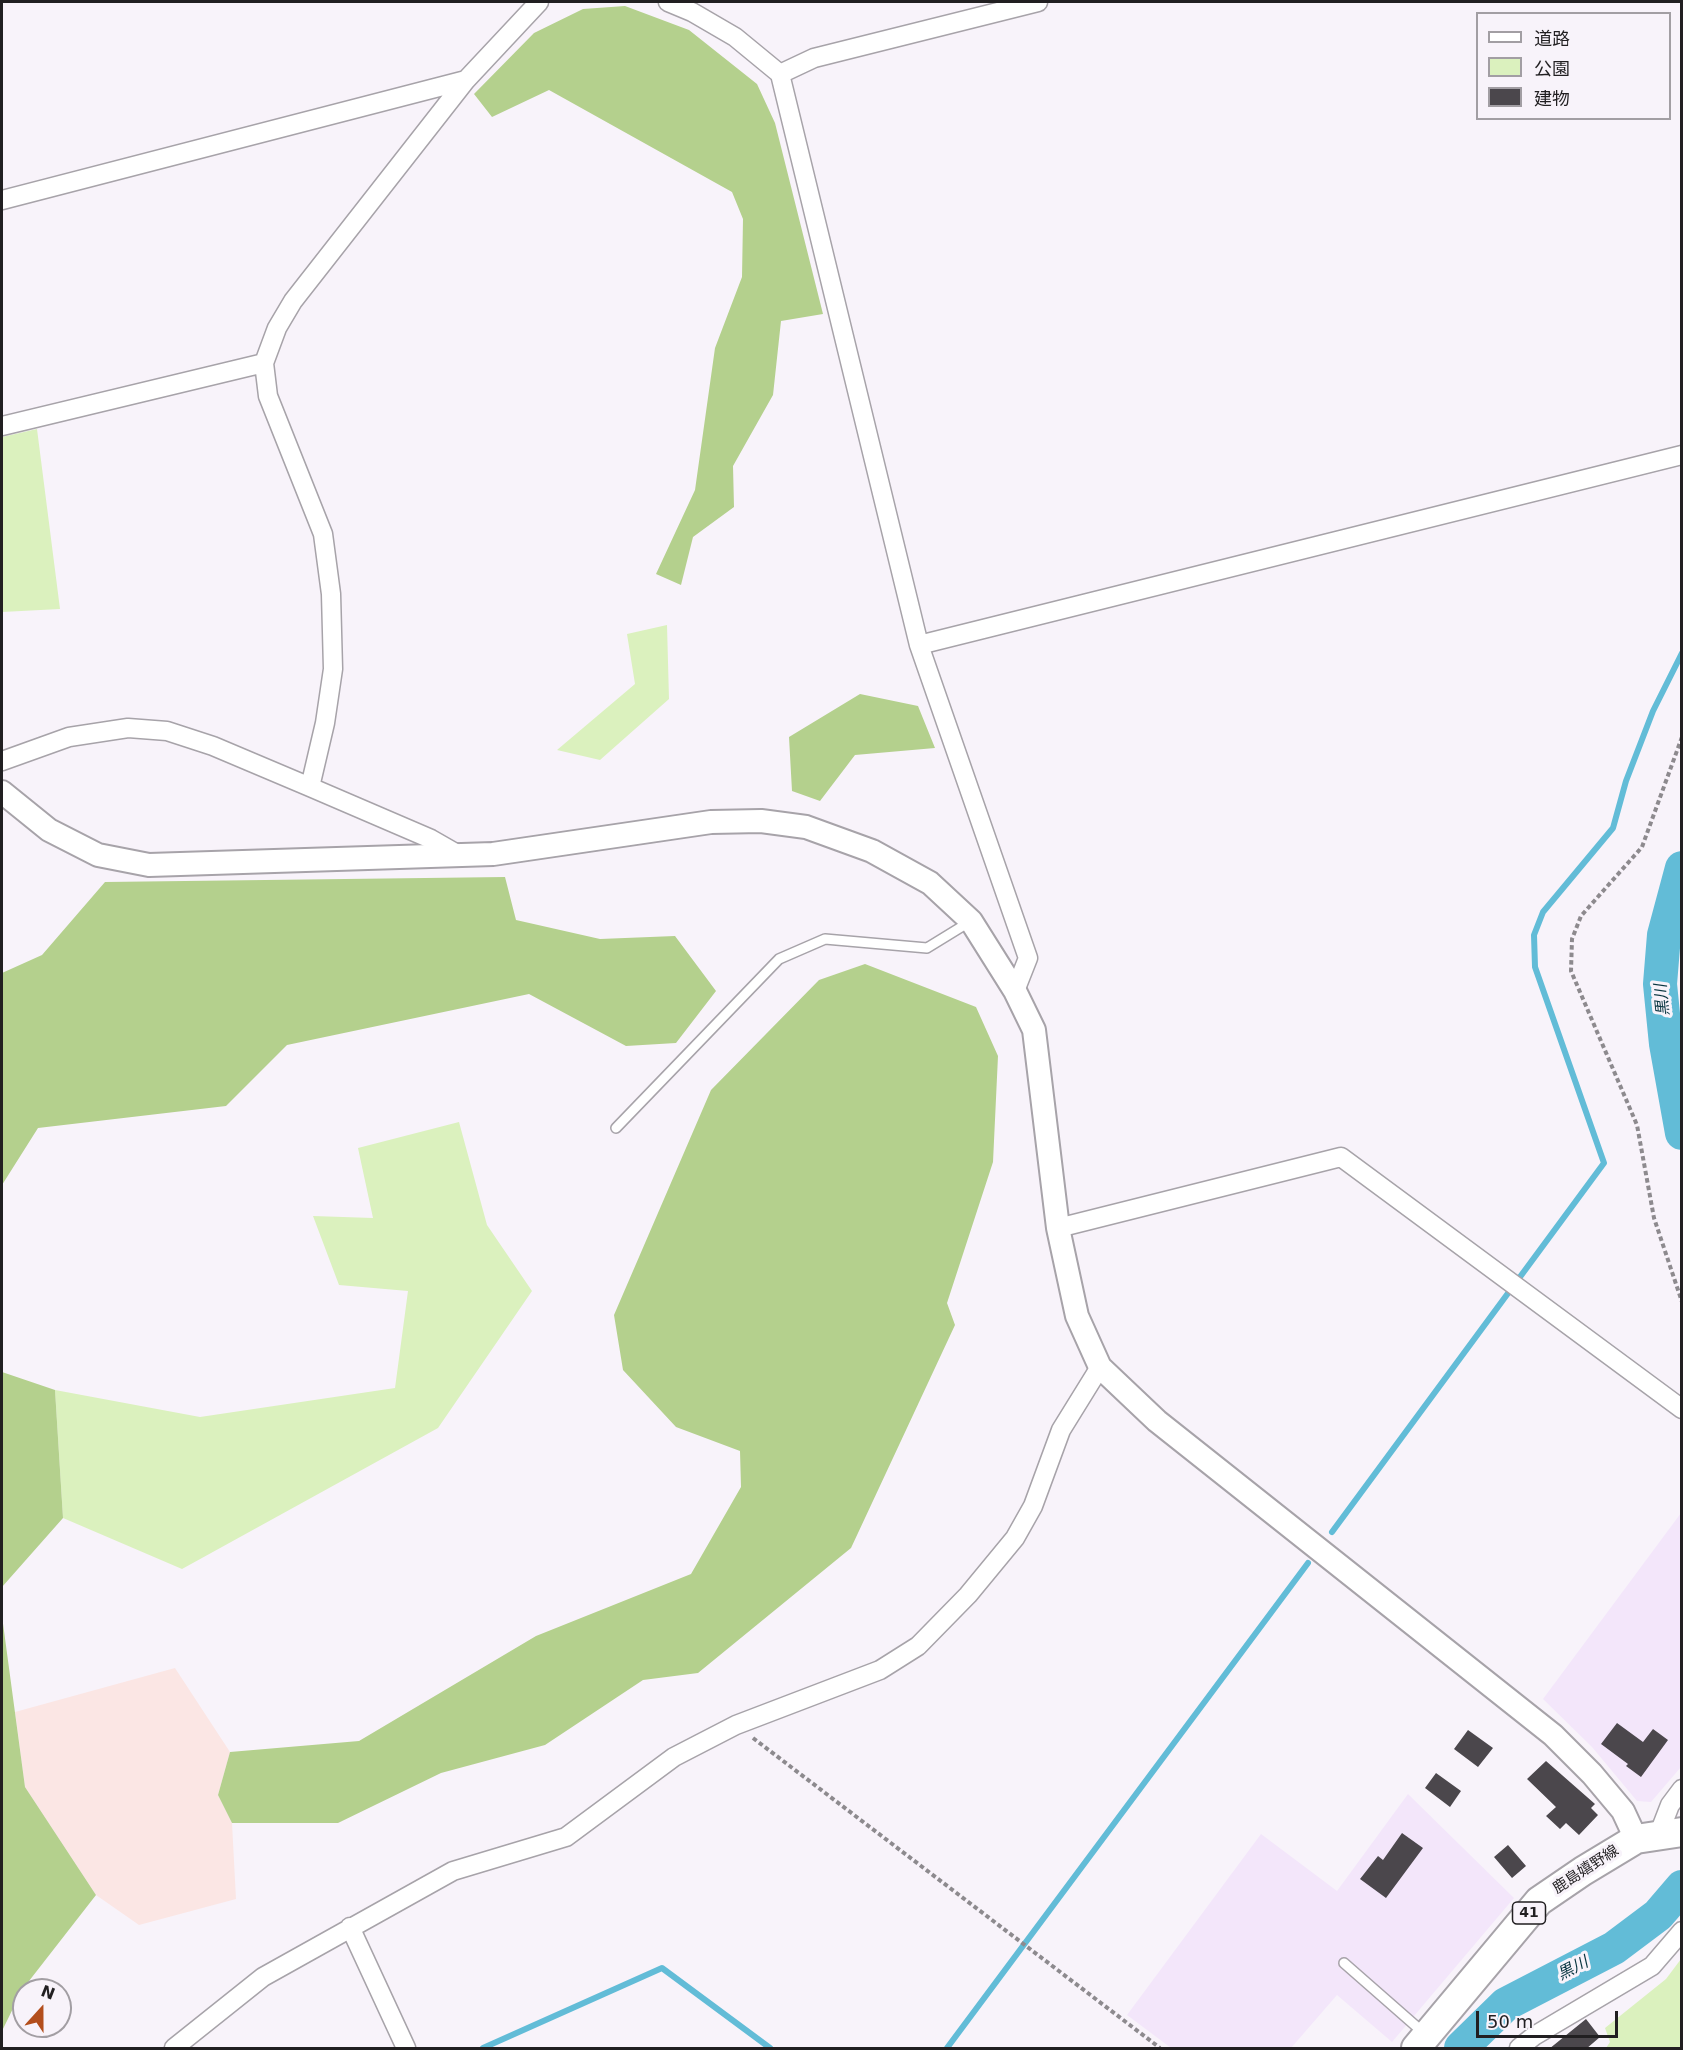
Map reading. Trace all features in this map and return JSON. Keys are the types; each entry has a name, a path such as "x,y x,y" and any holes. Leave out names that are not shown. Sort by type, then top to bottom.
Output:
{"main road":[{"name":"鹿島嬉野線","path":"1421,2042 1539,1901 1583,1871 1659,1836"}],"street":[{"path":"310,787 325,723 333,669 331,594 323,534 268,396 264,363 277,328 293,301 466,80 539,2"},
{"path":"668,2 692,12 735,37 780,74 918,645 1028,958 1015,991"},
{"path":"780,74 814,58 1038,2"},
{"path":"2,200 466,80"},
{"path":"2,426 264,363"},
{"path":"918,645 1682,455"},
{"path":"2,761 69,738 128,728 167,731 213,746 310,787 431,839 459,855"},
{"path":"2,792 50,830 98,855 149,865 493,854 711,822 761,821 806,827 872,852 930,884 971,921 1015,991 1034,1030 1058,1228 1077,1316 1100,1367 1157,1421 1553,1735 1593,1774 1623,1811 1659,1836 1670,1805 1682,1789"},
{"path":"1058,1228 1341,1157 1682,1409"},
{"path":"174,2049 263,1977 453,1871 566,1837 674,1757 736,1725 880,1670 918,1647 968,1595 1015,1538 1033,1506 1061,1430 1100,1367"},
{"path":"350,1928 406,2049"},
{"path":"1519,2049 1534,2036 1652,1966 1682,1931"}],"lane":[{"path":"616,1128 779,959 825,939 927,948 971,921"},
{"path":"1344,1963 1421,2042"}],"path":[{"path":"1682,737 1642,847 1581,916 1572,939 1571,970 1637,1125 1654,1218 1682,1302"},
{"path":"736,1725 1160,2049"}],"shaded area":[{"path":"1681,1513 1681,1767 1651,1802 1637,1801 1592,1747 1543,1699"},
{"path":"175,1668 230,1752 218,1795 232,1823 236,1899 139,1925 96,1895 25,1787 15,1712"},
{"path":"1408,1794 1514,1898 1392,2042 1337,1995 1291,2048 1171,2048 1127,2015 1261,1834 1337,1891"}],"green space":[{"path":"625,6 689,30 757,84 775,123 823,314 781,321 773,395 733,466 734,507 693,537 681,585 656,574 695,490 715,348 742,277 743,219 732,192 549,90 492,117 474,94 534,33 583,9"},
{"path":"37,429 60,609 2,612 2,437"},
{"path":"667,625 669,699 600,760 557,750 635,684 627,634"},
{"path":"860,694 918,706 935,748 855,755 820,801 792,791 789,737"},
{"path":"505,877 516,920 600,939 675,936 716,991 676,1043 626,1046 529,994 287,1045 226,1106 38,1128 2,1185 2,973 42,955 105,882"},
{"path":"865,964 976,1007 998,1056 993,1162 947,1303 955,1325 851,1548 698,1673 643,1680 545,1745 441,1773 338,1823 232,1823 218,1795 230,1752 359,1741 536,1636 691,1574 741,1487 740,1451 676,1427 623,1370 614,1315 711,1090 819,980"},
{"path":"459,1122 487,1225 532,1291 438,1428 182,1569 63,1518 55,1390 200,1417 395,1388 408,1291 339,1285 313,1216 373,1218 358,1148"},
{"path":"2,1372 55,1390 63,1518 2,1587"},
{"path":"2,1616 25,1787 96,1895 31,1978 12,1978 12,2010 2,2031"},
{"path":"1681,1959 1681,2048 1606,2048 1610,2042 1605,2028 1666,1979"}],"building":[{"path":"1617,1723 1643,1742 1653,1729 1668,1740 1641,1777 1601,1744"},
{"path":"1468,1730 1493,1748 1478,1767 1454,1749"},
{"path":"1546,1761 1595,1804 1591,1808 1598,1815 1579,1835 1566,1823 1560,1829 1546,1816 1556,1807 1527,1779"},
{"path":"1436,1773 1461,1791 1450,1807 1425,1788"},
{"path":"1402,1833 1423,1848 1386,1898 1360,1879 1378,1856 1383,1860"},
{"path":"1508,1845 1526,1866 1512,1878 1494,1857"},
{"path":"1586,2019 1600,2037 1586,2049 1549,2049"}],"waterway":[{"path":"1332,1532 1604,1163 1535,967 1534,935 1543,912 1613,828 1626,781 1653,711 1682,653"},
{"name":"黒川","path":"1682,868 1664,935 1660,984 1666,1044 1682,1133"},
{"path":"947,2048 1308,1563"},
{"name":"黒川","path":"1461,2048 1506,2004 1614,1948 1658,1915 1682,1887"},
{"path":"483,2048 662,1968 770,2048"}]}
